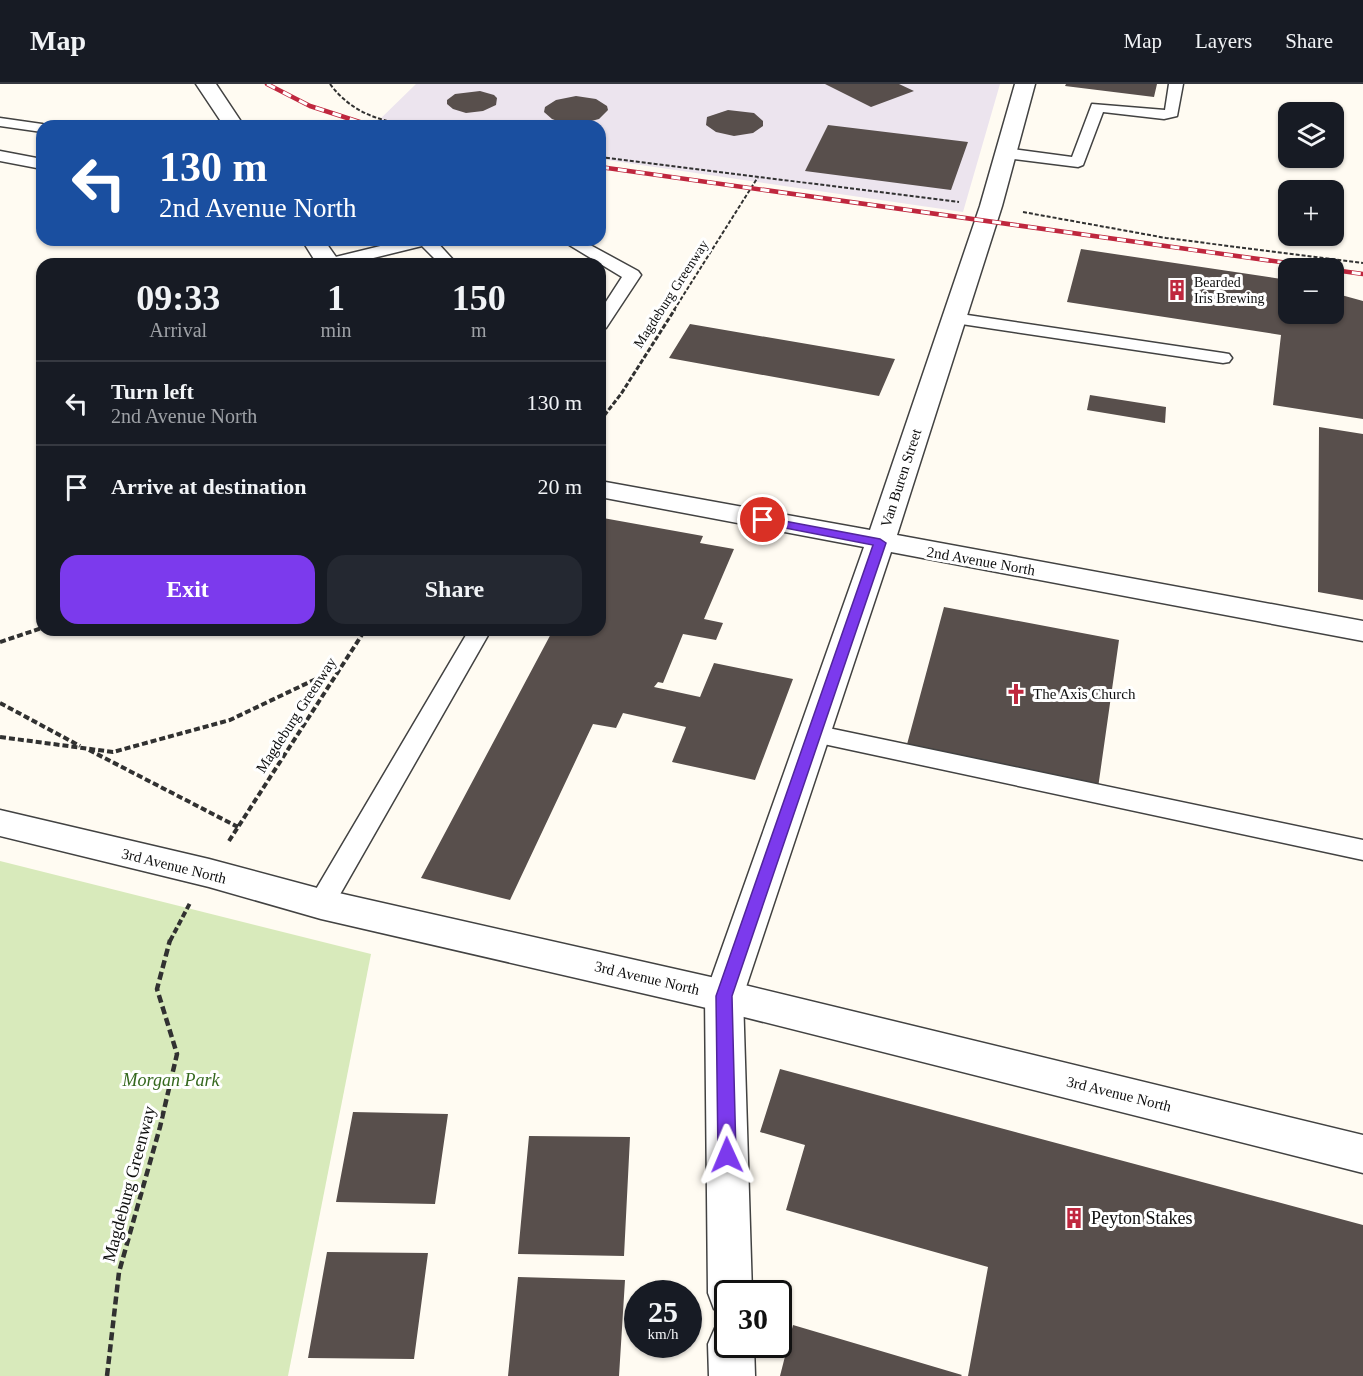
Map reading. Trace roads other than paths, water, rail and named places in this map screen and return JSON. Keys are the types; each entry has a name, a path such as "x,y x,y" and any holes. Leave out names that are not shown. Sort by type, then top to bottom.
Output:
{"street":[{"path":"206,84 230,120"},
{"name":"Van Buren Street","path":"730,1280 724,996 880,543 991,206 1024,84"},
{"name":"2nd Avenue North","path":"606,490 880,543 1363,631"},
{"name":"3rd Avenue North","path":"0,823 209,873 321,904 724,996 1363,1154"},
{"path":"731,1358 732,1376"}],"lane":[{"path":"1005,153 1078,162 1097,107 1164,115 1172,113 1176,84"},
{"path":"0,122 35,127"},
{"path":"9,136 35,127"},
{"path":"0,156 36,163"},
{"path":"353,258 402,246"},
{"path":"432,246 443,258"},
{"path":"580,246 601,258"},
{"path":"606,261 632,275 606,315"},
{"path":"954,318 1223,358"},
{"path":"321,904 477,636"},
{"path":"814,734 1363,850"}],"railway":[{"path":"267,84 310,106 353,120"},
{"path":"606,168 1278,262"},
{"path":"1344,271 1363,274"}],"place":[{"name":"Bearded Iris Brewing","path":"1177,290"},
{"name":"The Axis Church","path":"1016,694"},
{"name":"Peyton Stakes","path":"1074,1218"}],"park label":[{"name":"Morgan Park","path":"171,1080"}]}
